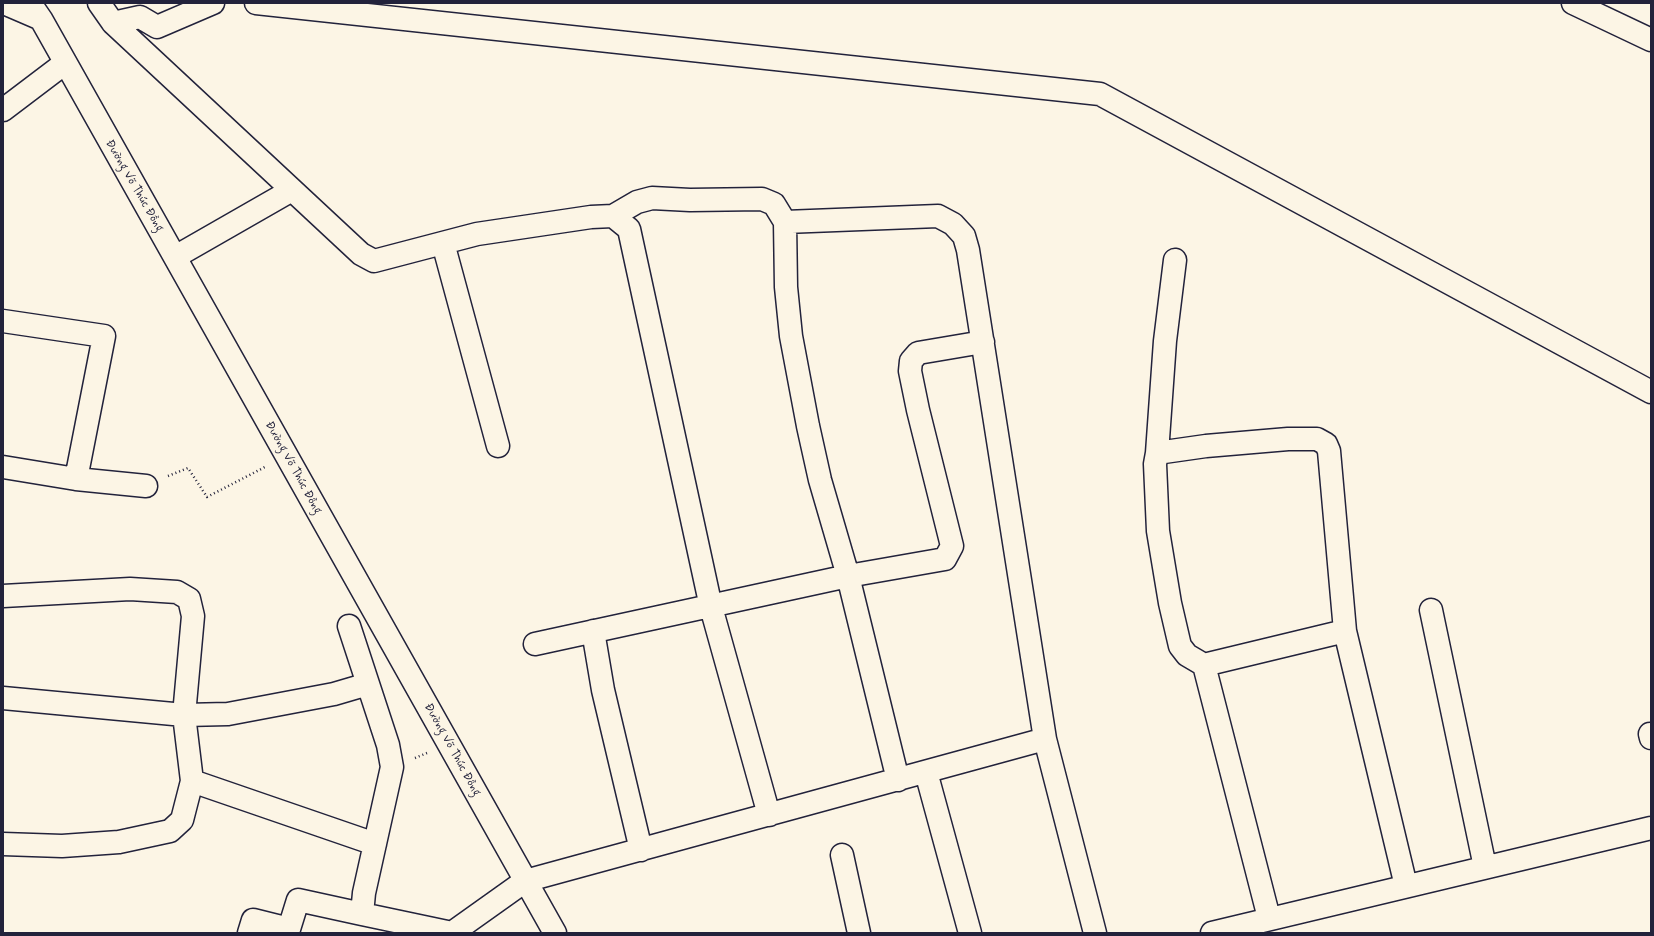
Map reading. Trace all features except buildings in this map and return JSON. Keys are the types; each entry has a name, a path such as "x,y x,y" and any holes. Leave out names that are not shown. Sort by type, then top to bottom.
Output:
{"street":[{"path":"4,3 36,11"},
{"path":"99,3 113,23 361,254 374,261 485,233 591,217 613,216 637,202 652,198 690,200 762,199 774,204 785,222 786,287 798,377 820,480 848,576 898,780"},
{"path":"113,23 140,17 157,27 213,3"},
{"path":"256,3 1100,94 1651,392"},
{"path":"1573,3 1651,40"},
{"name":"Đường Võ Thúc Đồng","path":"36,11 555,933"},
{"path":"3,110 65,63"},
{"path":"175,257 292,190"},
{"path":"613,216 629,229 711,607 769,815"},
{"path":"785,222 938,216 947,219 954,224 964,236 968,250 983,342 1045,739 1095,933"},
{"path":"443,243 498,446"},
{"path":"1175,260 1165,341 1155,464 1158,531 1175,626 1182,650 1187,656 1204,665 1345,631"},
{"path":"3,321 104,336 76,479"},
{"path":"535,644 690,609 711,607 848,576 945,559 949,556 952,546 918,410 910,371 911,361 918,353 983,342"},
{"path":"1157,453 1206,446 1288,439 1317,439 1326,444 1329,451 1345,631 1406,886"},
{"path":"3,467 76,479 146,486"},
{"path":"3,596 130,589 177,592 189,599 193,616 184,716 192,781 182,820 170,831 119,842 62,846 3,844"},
{"path":"1431,610 1485,867"},
{"path":"349,626 388,745 392,767 364,893 362,914"},
{"path":"593,631 603,690 641,850"},
{"path":"1204,665 1269,918"},
{"path":"3,698 184,716 228,714 334,694 368,684"},
{"path":"249,933 253,920 289,929 298,900 452,933 525,881 1045,739"},
{"path":"926,772 970,933"},
{"path":"192,781 292,817 376,844"},
{"path":"1212,933 1269,918 1651,829"},
{"path":"842,855 859,933"}],"path":[{"path":"146,486 188,468 207,497 287,455"},
{"path":"392,767 448,744"}]}
